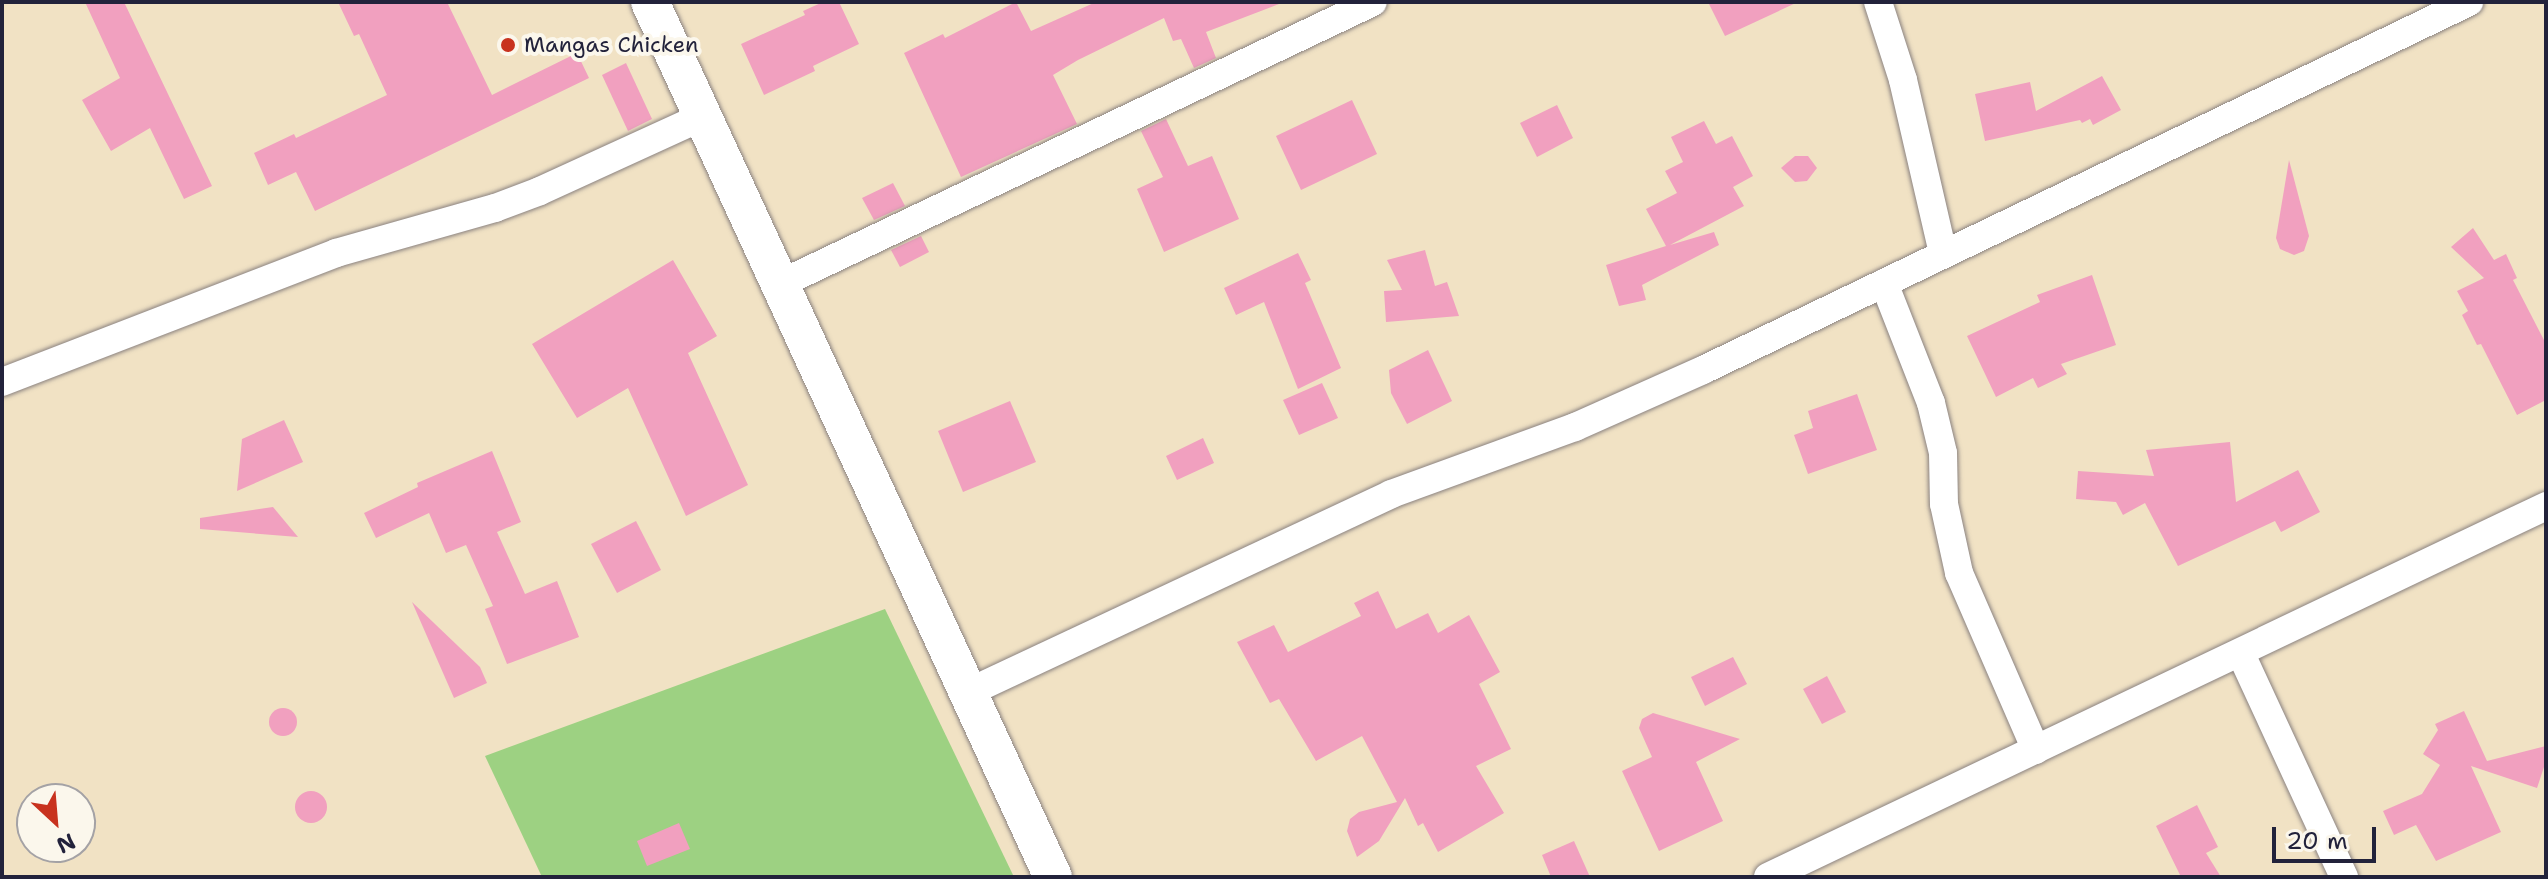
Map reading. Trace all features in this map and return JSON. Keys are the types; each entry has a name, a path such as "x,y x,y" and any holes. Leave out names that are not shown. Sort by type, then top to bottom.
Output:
{"main road":[{"path":"650,2 1053,877"}],"street":[{"path":"782,283 1373,2"},
{"path":"1878,2 1903,80 1943,253"},
{"path":"967,693 1391,494 1575,427 1884,283 2435,9 2469,2"},
{"path":"2,382 336,253 540,191 704,116"},
{"path":"1884,283 1931,403 1943,453 1944,504 1959,573 2036,750"},
{"path":"1768,877 2546,506"},
{"path":"2241,654 2344,877"}],"green space":[{"path":"885,609 1014,877 542,877 485,756"}],"building":[{"path":"85,2 124,2 212,186 184,199 150,128 111,151 82,100 120,78"},
{"path":"338,2 447,2 492,95 577,53 589,78 315,211 296,172 268,185 254,153 294,134 296,138 387,95 359,34 354,36"},
{"path":"823,2 839,2 859,44 813,66 815,71 764,95 741,44 805,15 803,11"},
{"path":"1016,2 1031,31 1096,2 1279,4 1206,32 1216,58 1194,68 1181,39 1173,41 1164,18 1078,60 1053,75 1077,124 961,177 904,53 943,34 945,38"},
{"path":"1708,2 1798,2 1725,36"},
{"path":"626,63 652,119 628,131 602,75"},
{"path":"2102,76 2121,110 2093,125 2090,119 2082,123 2080,120 1985,141 1975,94 2030,82 2036,111"},
{"path":"1352,100 1377,154 1301,190 1276,136"},
{"path":"1557,105 1573,138 1537,157 1520,123"},
{"path":"1166,119 1188,166 1212,156 1239,219 1164,252 1137,189 1163,177 1141,131"},
{"path":"1704,121 1716,144 1732,136 1753,176 1733,187 1744,206 1670,245 1714,232 1719,245 1642,285 1646,300 1619,306 1606,265 1666,246 1646,209 1677,193 1665,171 1683,162 1671,137"},
{"path":"1795,156 1808,156 1817,168 1807,181 1795,182 1781,168"},
{"path":"2289,160 2309,236 2304,251 2294,255 2280,249 2276,238"},
{"path":"893,183 905,206 874,220 862,198"},
{"path":"2473,228 2494,260 2506,254 2517,278 2513,280 2546,344 2546,400 2517,415 2481,344 2477,345 2462,315 2468,311 2457,291 2484,278 2451,247"},
{"path":"921,236 929,252 900,267 891,250"},
{"path":"1425,250 1435,286 1447,282 1459,316 1386,322 1384,291 1402,290 1387,260"},
{"path":"1298,253 1311,280 1305,283 1341,368 1298,389 1264,302 1236,315 1224,288"},
{"path":"673,260 717,336 688,353 748,485 686,516 628,388 577,418 532,344"},
{"path":"2092,275 2116,345 2061,364 2067,374 2038,388 2033,378 1996,397 1967,336 2040,302 2037,295"},
{"path":"1428,350 1452,401 1407,424 1391,393 1389,370"},
{"path":"1322,383 1338,418 1299,435 1283,400"},
{"path":"1857,394 1877,450 1808,474 1794,435 1813,428 1808,411"},
{"path":"1010,401 1036,462 963,492 938,431"},
{"path":"284,420 303,462 237,491 242,439"},
{"path":"1203,438 1214,463 1177,480 1166,456"},
{"path":"2230,442 2236,502 2298,470 2320,512 2281,532 2275,521 2178,566 2145,503 2123,515 2116,502 2076,499 2078,471 2154,476 2146,450"},
{"path":"492,451 521,522 497,532 525,594 557,581 579,637 507,664 485,609 493,606 466,545 446,553 429,513 376,538 364,513 418,487 417,483"},
{"path":"273,507 298,537 200,529 200,518"},
{"path":"636,521 661,570 617,593 591,544"},
{"path":"1378,591 1396,629 1428,613 1438,633 1469,615 1500,672 1479,684 1511,749 1476,766 1504,813 1438,852 1423,823 1418,826 1405,798 1379,841 1357,857 1347,831 1350,819 1359,812 1397,802 1362,736 1316,761 1279,699 1270,703 1237,642 1274,625 1288,652 1361,616 1354,603"},
{"path":"412,602 480,667 487,683 454,698"},
{"path":"1733,657 1747,684 1705,706 1691,677"},
{"path":"1827,676 1846,712 1822,724 1803,689"},
{"path":"283,708 293,712 297,722 293,732 283,736 273,732 269,722 273,712"},
{"path":"2464,711 2487,761 2546,746 2546,761 2537,788 2471,766 2501,832 2436,861 2416,825 2394,835 2383,811 2422,794 2440,765 2423,754 2438,730 2435,724"},
{"path":"1653,713 1740,739 1696,762 1723,821 1659,851 1622,771 1652,757 1639,728 1642,719"},
{"path":"311,791 322,796 327,807 322,818 311,823 300,818 295,807 300,796"},
{"path":"2197,805 2218,847 2206,853 2221,877 2181,877 2156,826"},
{"path":"679,823 690,849 647,866 637,841"},
{"path":"1574,841 1590,877 1551,877 1542,855"}],"place":[{"name":"Mangas Chicken","path":"508,45"}]}
